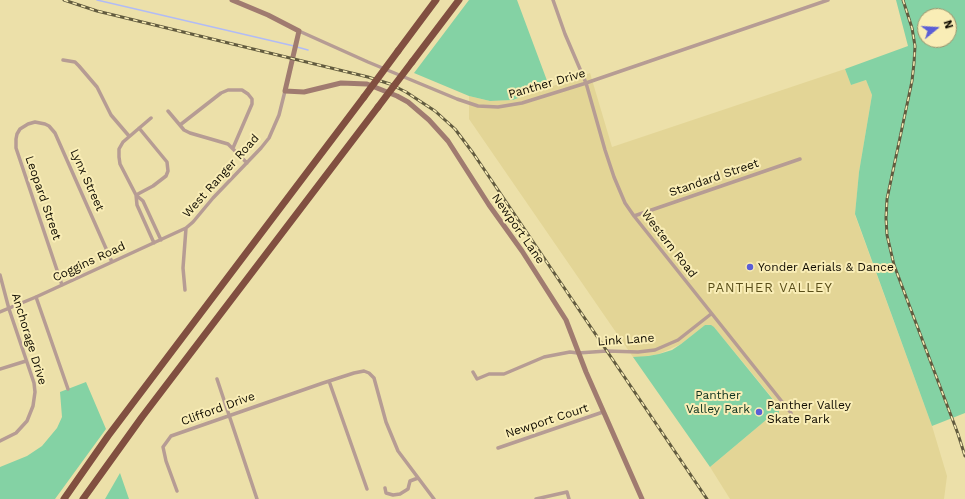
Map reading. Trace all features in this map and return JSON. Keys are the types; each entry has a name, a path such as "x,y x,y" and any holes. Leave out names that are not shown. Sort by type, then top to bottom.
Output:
{"highway":[{"path":"64,499 85,467 117,424 436,0"},
{"path":"83,499 142,417 459,0"}],"street":[{"name":"Panther Drive","path":"232,0 268,15 299,31 368,62 433,89 465,102 478,106 491,107 514,105 586,83 814,2 828,0"},
{"name":"Western Road","path":"554,0 565,34 586,83 605,150 625,203 711,314 791,413"},
{"name":"West Ranger Road","path":"185,290 183,268 186,228 261,148 274,129 279,116 299,31"},
{"path":"63,60 75,62 79,66 97,87 111,115 129,136"},
{"name":"Newport Lane","path":"285,91 304,92 349,82 367,84 397,96 420,112 448,141 566,320 603,412 642,499"},
{"path":"180,125 221,93 228,90 242,90 252,99 252,104 233,148"},
{"path":"168,112 190,133 199,137 228,144 247,163"},
{"path":"151,118 129,136 119,149 118,157 122,170 136,195 143,201 161,240"},
{"name":"Lynx Street","path":"30,123 36,122 45,124 55,133 112,262"},
{"name":"Leopard Street","path":"30,123 24,126 17,134 16,148 62,285"},
{"path":"136,195 153,186 166,176 168,170 167,162 139,128"},
{"name":"Standard Street","path":"634,216 800,159"},
{"path":"136,195 137,205 154,242"},
{"name":"Coggins Road","path":"0,312 186,228"},
{"name":"Anchorage Drive","path":"0,275 9,309 34,383 35,392 31,414 22,427 10,437 0,441"},
{"path":"36,297 68,389"},
{"name":"Link Lane","path":"473,372 476,379 489,374 504,374 550,355 570,352 638,352 661,348 678,340 711,314"},
{"path":"0,369 26,361"},
{"name":"Clifford Drive","path":"177,490 166,461 163,447 171,436 329,381 364,371 370,373 374,378 386,422 394,443 418,478"},
{"path":"217,379 257,499"},
{"path":"329,381 367,489"},
{"name":"Newport Court","path":"498,448 603,412"},
{"path":"385,488 386,493 393,495 400,494 408,489 410,481 418,478 434,499"},
{"path":"536,499 567,492 569,499"}],"shaded area":[{"path":"845,69 851,85 866,80 872,95 859,172 855,215 932,426 947,476 944,499 730,499 710,467 772,415 779,414 779,406 714,327 705,325 681,344 659,354 633,357 469,119 469,96 490,101 513,100 590,73 612,147"}],"green space":[{"path":"469,0 517,0 549,86 513,100 490,101 469,96 414,73"},
{"path":"896,0 965,0 965,413 932,426 855,214 859,172 872,95 866,80 851,85 845,69 908,46"},
{"name":"Panther Valley Park","path":"705,325 711,325 714,327 779,407 779,414 772,415 710,467 633,357 648,356 672,350"},
{"path":"86,382 106,429 55,499 0,499 0,467 27,456 42,446 57,428 62,417 60,392"},
{"path":"120,473 129,499 105,499"}],"waterway":[{"path":"97,0 294,46"},
{"path":"297,47 308,50"}],"railway":[{"path":"64,0 97,11 368,77 390,84 406,92 435,111 455,129 473,153 707,499"},
{"path":"903,0 912,28 915,46 914,63 912,81 887,199 887,235 894,265 965,456"}],"place":[{"name":"Yonder Aerials & Dance","path":"750,267"},
{"name":"Panther Valley Skate Park","path":"759,412"}],"district":[{"name":"PANTHER VALLEY","path":"770,288"}]}
